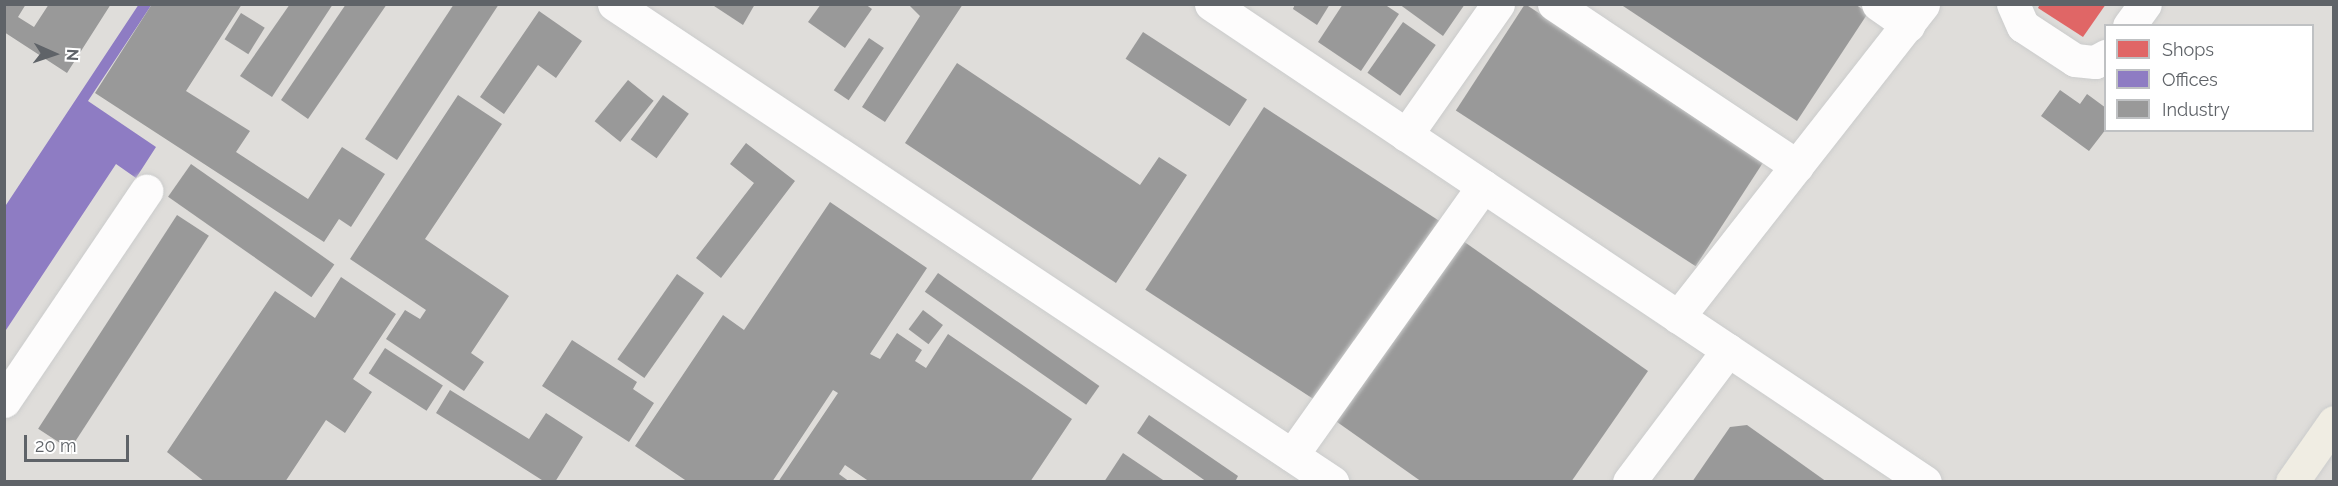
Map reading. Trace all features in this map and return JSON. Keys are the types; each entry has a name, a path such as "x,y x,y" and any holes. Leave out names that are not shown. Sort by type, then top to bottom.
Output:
{"highway":[{"path":"2292,482 2334,422"}],"street":[{"path":"614,4 1332,482"},
{"path":"1211,4 1925,482"},
{"path":"1406,135 1498,4"},
{"path":"1554,4 1797,166"},
{"path":"1678,317 1915,15 1878,4"},
{"path":"2013,4 2023,26 2076,60 2095,62 2104,57"},
{"path":"2130,24 2145,4"},
{"path":"1292,455 1483,186"},
{"path":"4,401 147,190"},
{"path":"1629,482 1728,350"}],"shaded area":[{"path":"5,5 2333,5 2333,481 5,481"}],"building: Shops":[{"path":"2040,4 2106,4 2083,37 2038,8"}],"building: Offices":[{"path":"139,4 152,4 88,101 156,147 136,178 116,164 4,333 4,208"}],"building: Industry":[{"path":"4,4 26,4 18,17 34,27 49,4 111,4 67,73 4,32"},
{"path":"152,4 242,4 186,91 250,131 236,152 308,199 342,147 385,174 351,227 339,219 324,242 95,93"},
{"path":"290,4 333,4 272,97 240,76"},
{"path":"346,4 387,4 308,119 281,100"},
{"path":"454,4 499,4 397,160 365,139"},
{"path":"711,4 755,4 743,25"},
{"path":"821,4 865,4 872,9 845,48 808,22"},
{"path":"908,4 963,4 885,122 862,107 920,16"},
{"path":"1295,4 1330,4 1317,25 1293,9"},
{"path":"1343,4 1384,4 1399,14 1361,71 1318,42"},
{"path":"1399,4 1465,4 1443,36"},
{"path":"1525,4 1765,160 1696,266 1456,111"},
{"path":"1620,4 1855,4 1868,13 1797,121"},
{"path":"539,11 582,41 556,78 538,65 504,114 480,97"},
{"path":"241,13 265,28 248,54 225,39"},
{"path":"1403,22 1436,45 1400,96 1367,73"},
{"path":"1143,32 1247,100 1230,126 1126,59"},
{"path":"869,38 884,48 849,100 834,90"},
{"path":"957,63 1140,185 1159,157 1187,175 1116,283 905,143"},
{"path":"628,80 654,101 620,142 595,121"},
{"path":"2060,90 2080,104 2087,94 2104,107 2104,132 2089,151 2041,116"},
{"path":"458,95 502,124 425,239 509,296 471,353 484,362 464,391 386,339 405,310 420,319 426,310 350,259"},
{"path":"663,95 689,114 657,158 631,139"},
{"path":"1264,107 1441,222 1322,405 1145,290"},
{"path":"746,143 795,181 721,278 696,258 754,183 730,164"},
{"path":"191,164 334,264 311,297 168,197"},
{"path":"830,202 927,268 870,354 880,359 897,333 922,350 915,361 926,368 948,334 1072,419 1030,482 870,482 845,465 839,474 850,482 778,482 838,393 833,390 772,482 688,482 635,446 723,315 744,330"},
{"path":"177,215 209,236 70,450 38,429"},
{"path":"1456,236 1648,371 1571,482 1422,482 1330,417"},
{"path":"938,273 1099,386 1086,405 925,292"},
{"path":"677,274 704,293 644,378 617,359"},
{"path":"341,277 396,314 353,379 372,392 345,433 326,420 285,482 205,482 167,452 275,291 315,318"},
{"path":"923,310 943,325 929,344 909,329"},
{"path":"572,340 637,382 633,389 654,403 629,442 542,386"},
{"path":"385,348 443,386 427,411 369,373"},
{"path":"450,390 529,439 546,413 583,437 555,482 545,482 436,413"},
{"path":"1149,415 1238,476 1235,482 1207,482 1137,433"},
{"path":"1747,425 1827,482 1692,482 1730,427"},
{"path":"1123,453 1166,482 1104,482"}]}
